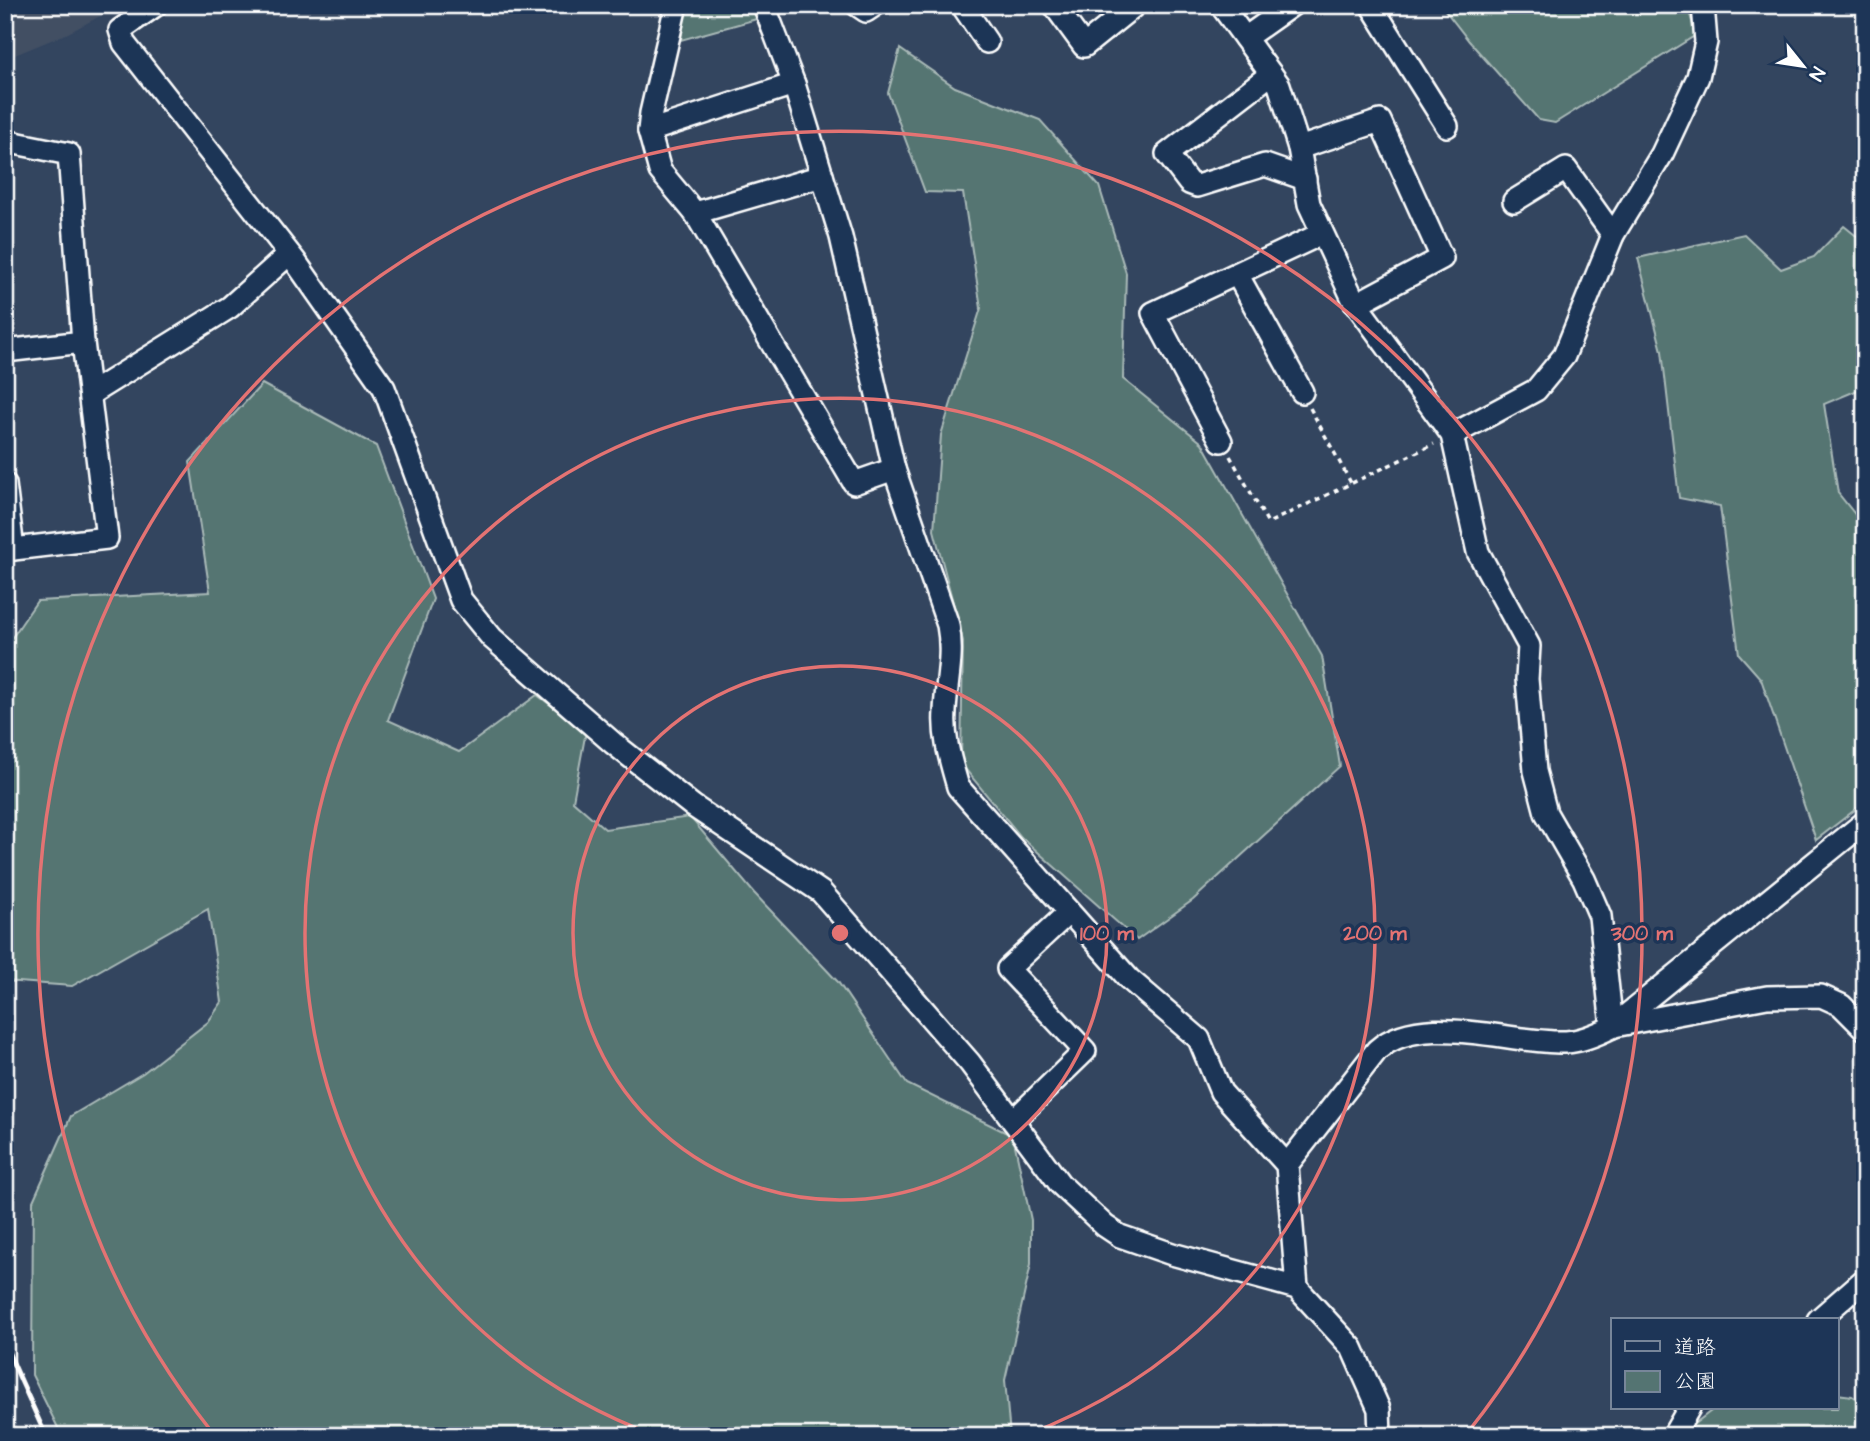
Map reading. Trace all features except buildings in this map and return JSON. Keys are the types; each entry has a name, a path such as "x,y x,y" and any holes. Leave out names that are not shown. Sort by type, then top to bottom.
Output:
{"street":[{"path":"156,5 120,30 124,43 289,254 384,388 461,600 492,638 614,743 693,806 821,892 970,1063 1060,1184 1105,1226 1120,1236 1172,1254 1297,1288 1352,1348 1379,1409 1380,1436"},
{"path":"676,5 658,77 649,131 660,171 695,213 854,482 894,469"},
{"path":"764,5 794,84 841,237 894,469 948,625 953,649 944,713 947,746 958,787 1129,979 1199,1040 1222,1091 1287,1165 1297,1288"},
{"path":"857,5 866,10 875,5"},
{"path":"962,5 987,41"},
{"path":"1054,5 1084,46 1135,5"},
{"path":"1221,5 1279,85 1299,148 1309,204 1356,303 1452,435 1478,552 1529,646 1527,679 1535,771 1546,813 1584,879 1600,916 1612,1027"},
{"path":"1245,38 1292,5"},
{"path":"1371,5 1447,126"},
{"path":"1452,435 1536,390 1564,356 1613,235 1662,153 1698,77 1706,42 1703,5"},
{"path":"1271,74 1167,154 1189,183 1197,187 1265,165 1305,179"},
{"path":"649,131 794,84"},
{"path":"1299,148 1380,121 1442,258 1356,303"},
{"path":"5,141 69,154 83,342 107,538 9,549 5,484"},
{"path":"1514,201 1566,169 1613,235"},
{"path":"695,213 822,176"},
{"path":"1222,441 1153,313 1321,234"},
{"path":"90,394 230,307 289,254"},
{"path":"1237,274 1302,393"},
{"path":"5,351 83,342"},
{"path":"1287,1165 1377,1050 1391,1037 1409,1031 1458,1032 1567,1042 1598,1034 1612,1027 1865,822"},
{"path":"1013,1121 1085,1051 1008,969 1069,912"},
{"path":"1612,1027 1767,997 1821,996 1841,1005 1865,1029"},
{"path":"1820,1318 1865,1279"},
{"path":"1673,1436 1688,1410"}],"path":[{"path":"1302,393 1351,484"},
{"path":"1222,441 1268,523 1452,435"}],"shaded area":[{"path":"5,5 121,5 68,33 5,59"}],"green space":[{"path":"686,5 754,5 760,18 681,40"},
{"path":"1441,5 1687,5 1696,35 1555,123 1539,120"},
{"path":"900,49 955,87 1040,120 1099,186 1126,273 1123,379 1202,443 1322,656 1340,766 1193,900 1137,940 1021,837 961,764 963,641 934,530 941,435 981,308 963,193 925,192 888,93"},
{"path":"1844,226 1865,243 1865,387 1824,404 1838,493 1865,527 1865,802 1816,840 1761,679 1739,654 1720,506 1679,498 1662,351 1638,258 1744,234 1781,269 1814,257"},
{"path":"262,384 376,446 433,599 388,720 459,752 537,695 586,731 573,801 605,829 690,817 754,893 838,982 907,1084 1013,1136 1031,1220 1031,1264 1005,1380 1010,1436 62,1436 32,1375 33,1201 71,1116 143,1073 208,1022 222,1002 208,909 72,986 5,981 5,648 37,601 210,592 190,462"},
{"path":"1839,1394 1852,1396 1865,1405 1865,1436 1684,1436 1689,1428 1712,1410 1839,1410"}],"railway":[{"path":"5,1345 46,1436"}]}
